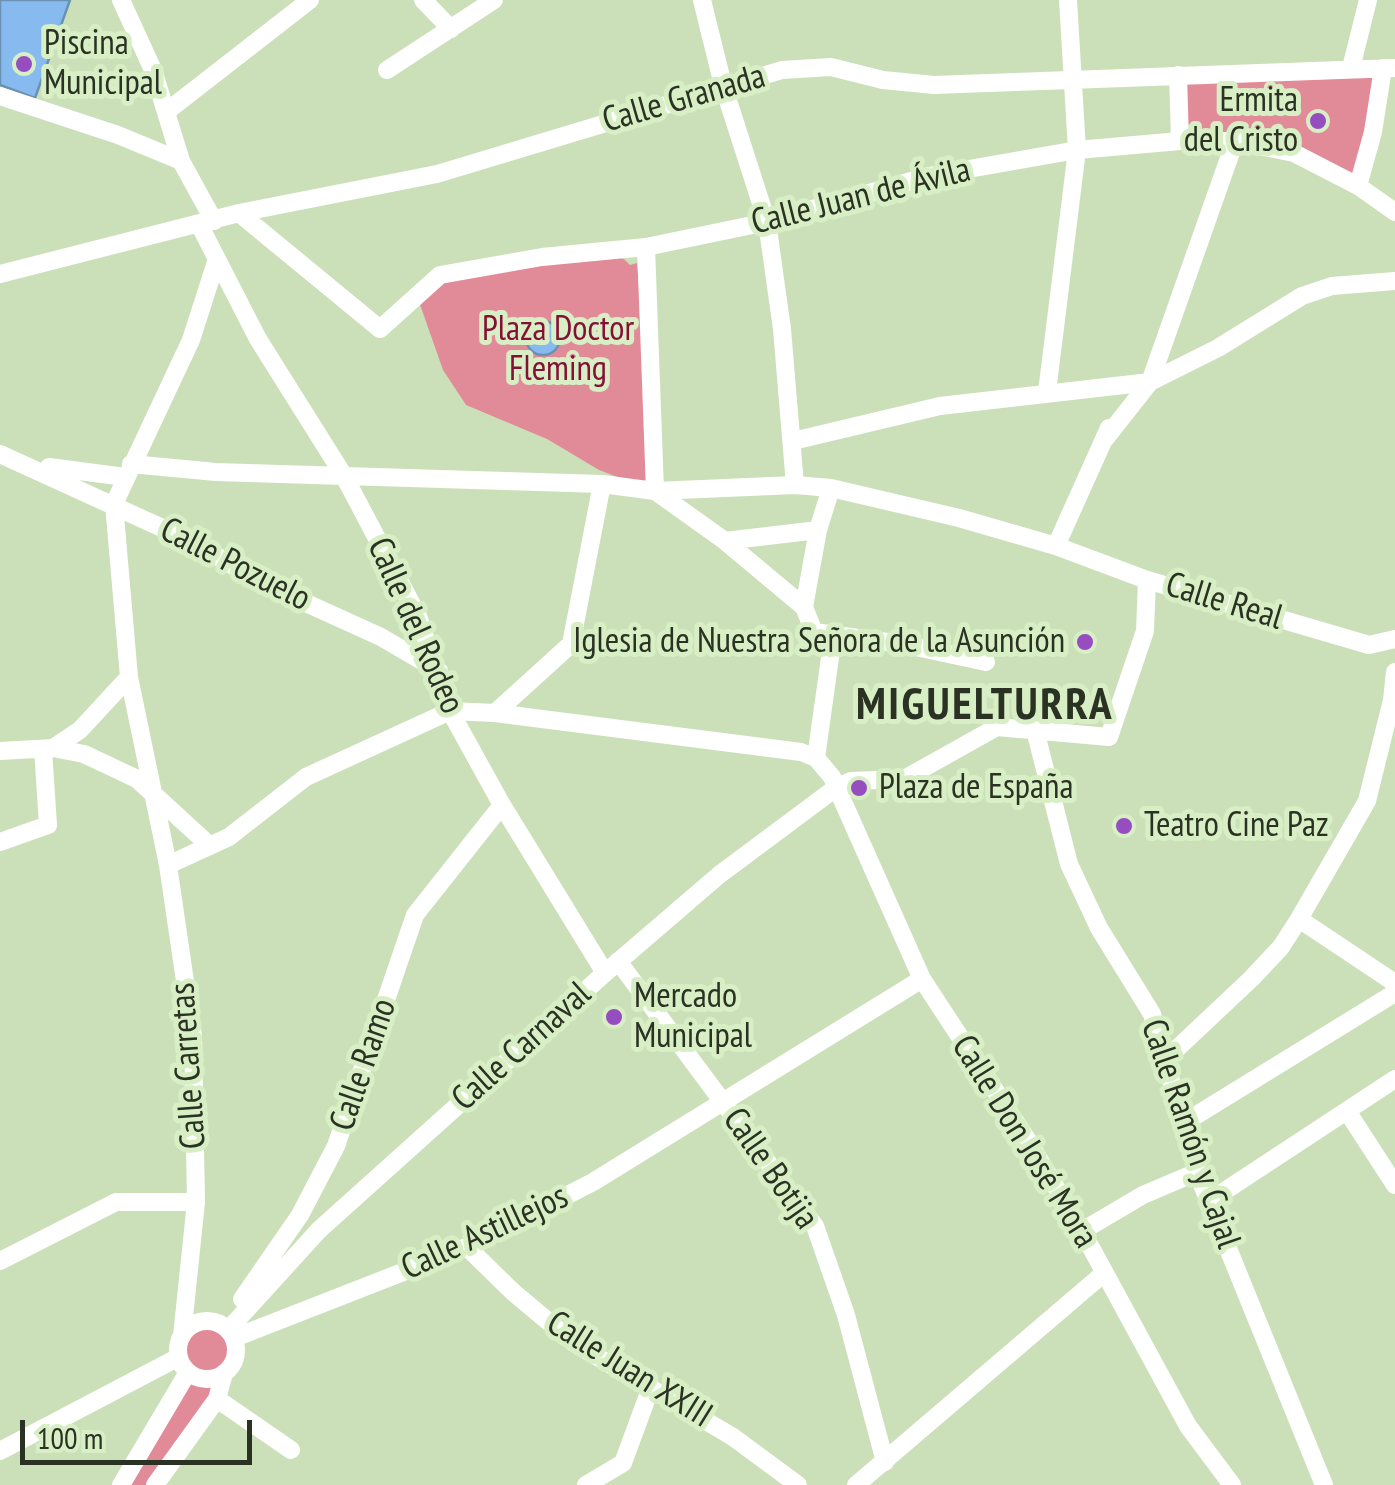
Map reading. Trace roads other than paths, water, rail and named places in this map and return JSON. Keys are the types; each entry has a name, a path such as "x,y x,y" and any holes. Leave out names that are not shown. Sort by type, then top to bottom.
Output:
{"street":[{"name":"Calle del Rodeo","path":"121,0 153,70 181,161 207,224 216,262 258,339 344,476 418,616 450,710 502,805 611,967"},
{"path":"166,112 310,0"},
{"path":"424,0 450,29"},
{"path":"387,70 494,0"},
{"path":"702,0 723,85 767,222 795,485"},
{"path":"1047,392 1077,150 1068,0"},
{"path":"1351,68 1368,0"},
{"name":"Calle Granada","path":"0,274 239,214 437,174 782,70 832,67 883,80 934,85 1389,68"},
{"path":"1358,186 1389,68"},
{"path":"1178,75 1180,140"},
{"path":"0,96 118,135 181,161"},
{"name":"Calle Juan de Ávila","path":"239,214 380,329 440,275 542,257 646,247 767,222 929,176 1077,150 1180,140 1236,141 1294,153 1358,186 1395,212"},
{"path":"1105,439 1150,382 1236,141"},
{"path":"646,247 655,491 725,541 804,606 814,632 902,644 986,662"},
{"name":"Calle Carretas","path":"182,1336 196,1202 193,1036 168,865 129,676 114,504 191,340 216,262"},
{"path":"793,441 940,406 1150,382 1218,348 1302,296 1332,286 1395,282"},
{"path":"1056,546 1105,439 1122,387"},
{"name":"Calle Pozuelo","path":"0,454 193,542 262,583 380,636 438,671"},
{"name":"Calle Pozuelo","path":"29,464 602,484"},
{"path":"495,713 571,644 602,484"},
{"name":"Calle Real","path":"602,484 655,491 795,485 832,488 1056,546 1147,580 1369,646 1395,639"},
{"path":"804,606 818,530 832,488"},
{"path":"725,541 818,530"},
{"path":"837,787 851,780 904,779 996,728 1109,736 1146,631 1147,580"},
{"path":"168,865 228,838 306,777 450,710 801,752 816,758 833,636"},
{"path":"1166,1058 1252,978 1281,947 1299,919 1367,801 1392,700 1395,672"},
{"path":"48,748 80,730 129,676"},
{"name":"Calle Ramón y Cajal","path":"1036,730 1070,864 1100,928 1152,1014 1196,1172 1324,1485"},
{"path":"0,842 48,825 48,748"},
{"path":"0,751 48,748 84,754 136,779 210,846"},
{"name":"Calle Don José Mora","path":"816,758 837,787 922,978 1082,1231 1188,1426 1232,1485"},
{"name":"Calle Carnaval","path":"228,1331 319,1230 611,967 718,876 837,787"},
{"name":"Calle Ramo","path":"228,1331 300,1215 336,1146 415,916 502,805"},
{"path":"1299,919 1395,983"},
{"name":"Calle Botija","path":"611,967 721,1101 815,1226 846,1315 872,1476"},
{"name":"Calle Astillejos","path":"228,1331 467,1246 593,1182 922,978"},
{"path":"1182,1124 1395,993"},
{"path":"1208,1202 1395,1080"},
{"path":"1347,1111 1395,1185"},
{"path":"1082,1231 1144,1195 1196,1172"},
{"path":"0,1262 116,1202 196,1202"},
{"path":"300,1215 319,1230"},
{"name":"Calle Juan XXIII","path":"467,1246 574,1344 733,1436 798,1485"},
{"path":"872,1476 1103,1274"},
{"path":"121,1485 182,1365 182,1336 202,1321 228,1331 237,1351 224,1373 217,1398 155,1485"},
{"path":"182,1365 200,1378 224,1373"},
{"path":"2,1443 182,1365"},
{"path":"586,1485 623,1463 651,1387"},
{"path":"217,1398 291,1450"},
{"path":"172,1485 176,1457"}],"water":[{"name":"Piscina Municipal","path":"0,0 70,0 35,98 0,85"},
{"path":"543,321 555,326 560,338 555,350 543,355 531,350 526,338 531,326"}],"place":[{"name":"Piscina Municipal","path":"24,64"},
{"name":"Ermita del Cristo","path":"1318,121"},
{"name":"Iglesia de Nuestra Señora de la Asunción","path":"1085,642"},
{"name":"Plaza de España","path":"859,788"},
{"name":"Teatro Cine Paz","path":"1124,826"},
{"name":"Mercado Municipal","path":"614,1017"}],"district":[{"name":"MIGUELTURRA","path":"985,706"}],"park label":[{"name":"Plaza Doctor Fleming","path":"558,350"}]}
